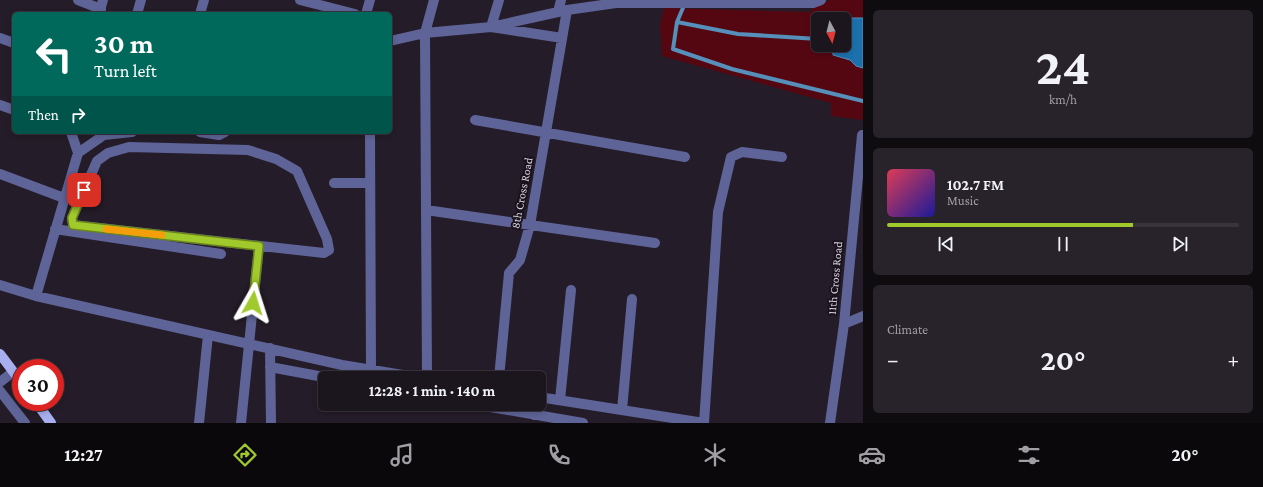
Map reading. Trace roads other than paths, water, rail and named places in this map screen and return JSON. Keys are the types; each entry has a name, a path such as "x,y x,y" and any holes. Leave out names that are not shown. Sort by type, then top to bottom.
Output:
{"main road":[{"path":"0,354 12,370"},
{"path":"42,411 51,423"}],"street":[{"path":"78,0 101,8"},
{"path":"138,12 141,0"},
{"path":"201,12 204,0"},
{"path":"300,0 347,12"},
{"path":"367,12 370,0"},
{"path":"427,371 425,33 434,0"},
{"path":"491,27 499,0"},
{"name":"8th Cross Road","path":"500,371 508,273 520,260 530,225 562,38 563,11 561,0"},
{"path":"392,41 425,33 491,27 563,11 616,3 813,3 821,0"},
{"path":"491,27 562,38"},
{"path":"0,38 12,42"},
{"path":"0,105 12,109"},
{"path":"475,120 685,157"},
{"path":"72,134 80,151 97,162"},
{"path":"36,296 64,198 80,151 103,134"},
{"path":"370,134 371,370"},
{"name":"11th Cross Road","path":"830,423 844,324 862,135"},
{"path":"129,147 248,150 276,159 297,171 327,239 329,250 324,253 73,225 72,218 97,162 108,153 129,147"},
{"path":"546,398 700,423 718,212 731,157 742,152 782,158"},
{"path":"0,174 64,198"},
{"path":"334,183 370,183"},
{"path":"426,210 655,243"},
{"path":"55,229 220,254"},
{"path":"241,423 259,246"},
{"path":"0,285 36,296 270,348 342,366 377,371"},
{"path":"560,400 571,290"},
{"path":"622,410 632,300"},
{"path":"844,324 863,316"},
{"path":"199,423 208,335"},
{"path":"270,348 271,423"},
{"path":"270,367 318,376"},
{"path":"0,375 12,370"},
{"path":"0,382 12,370"},
{"path":"0,391 25,423"},
{"path":"512,411 534,415 552,421 583,423"},
{"path":"534,411 534,415"}],"water":[{"path":"851,18 863,18 863,68 856,66 850,60 833,55 833,52 851,52"}],"waterway":[{"path":"685,3 677,22 738,34 811,39"},
{"path":"677,22 673,49 732,69 863,101"}]}
